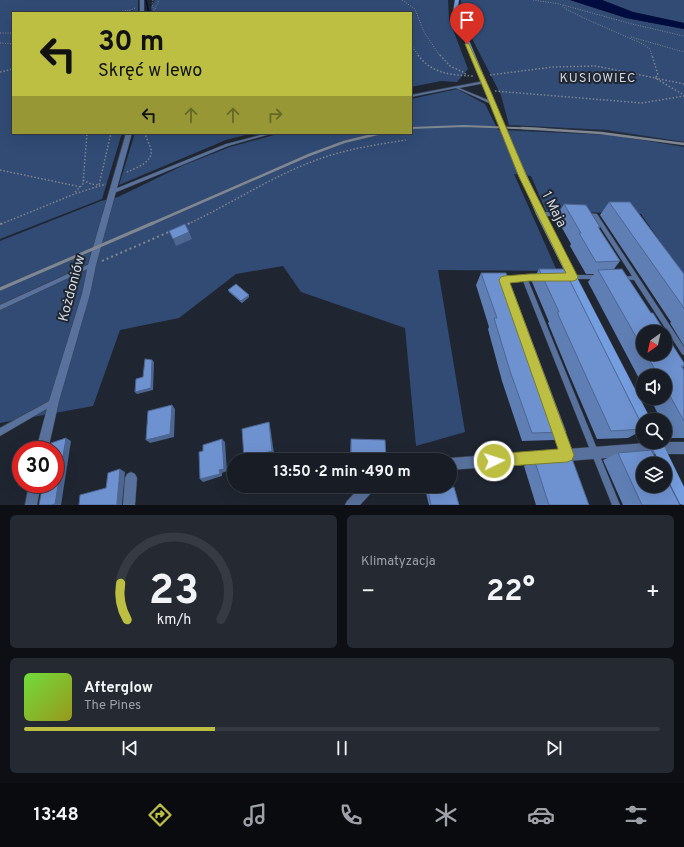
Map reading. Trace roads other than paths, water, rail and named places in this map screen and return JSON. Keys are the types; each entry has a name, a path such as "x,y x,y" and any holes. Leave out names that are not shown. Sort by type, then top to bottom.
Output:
{"main road":[{"name":"1 Maja","path":"457,0 455,12 480,76 484,82 523,177 569,277 641,413"},
{"path":"659,449 684,500"}],"street":[{"path":"142,0 142,12"},
{"name":"Kożdoniów","path":"44,441 54,401 86,294 92,264 129,134"},
{"path":"672,447 684,448"},
{"path":"457,464 568,459 596,453 636,448"},
{"path":"129,505 130,478"},
{"path":"31,505 33,493"},
{"path":"351,505 363,493"}],"lane":[{"path":"412,96 484,82"},
{"path":"456,87 492,103"},
{"path":"112,192 227,145 268,134"},
{"path":"540,214 567,214"},
{"path":"584,221 581,215 595,215 684,352"},
{"path":"0,308 92,264"},
{"path":"507,288 504,280 544,277"},
{"path":"569,277 603,278"},
{"path":"525,278 616,505"},
{"path":"622,284 618,278 636,278"},
{"path":"0,432 54,401"},
{"path":"557,426 568,459"}],"waterway":[{"path":"146,0 149,12"}],"railway":[{"path":"412,128 464,126 528,128"},
{"path":"522,128 528,128"},
{"path":"528,128 545,129"},
{"path":"528,128 601,133 684,144"},
{"path":"151,224 309,155 344,142 377,134"},
{"path":"0,289 153,223"}],"district":[{"name":"KUSIOWIEC","path":"598,77"}]}
